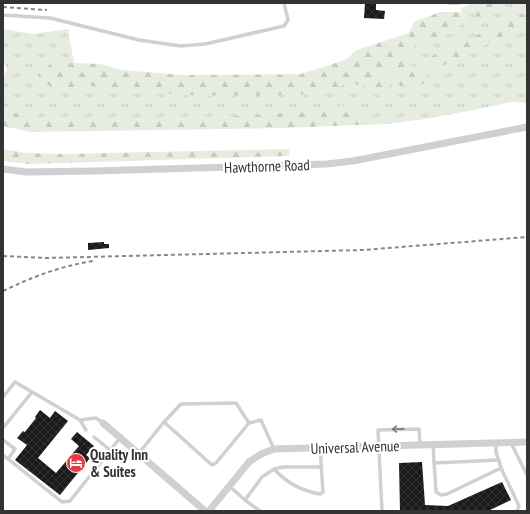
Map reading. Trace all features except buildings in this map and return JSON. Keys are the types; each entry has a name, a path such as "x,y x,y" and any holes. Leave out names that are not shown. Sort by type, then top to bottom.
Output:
{"street":[{"name":"Hawthorne Road","path":"3,169 26,172 95,171 327,164 353,161 527,127"},
{"path":"102,423 205,511"},
{"name":"Universal Avenue","path":"209,511 249,462 261,454 274,449 527,442"}],"lane":[{"path":"3,15 50,18 152,43 194,46 284,26 288,20 284,3"},
{"path":"448,3 459,3"},
{"path":"3,397 15,382 80,420 86,430"},
{"path":"3,428 32,392"},
{"path":"138,454 181,404 236,403 250,422"},
{"path":"80,420 96,418 102,423"},
{"path":"164,422 212,465 216,464 250,422 261,420 274,449"},
{"path":"382,511 378,430 419,429 420,445"},
{"path":"94,437 110,450"},
{"path":"3,455 62,502 70,500 120,438"},
{"path":"3,440 15,449 8,459"},
{"path":"511,442 527,475"},
{"path":"496,443 501,468 519,506 517,511"},
{"path":"433,444 436,492 441,495 447,494 501,468"},
{"path":"274,469 291,484 320,494 323,492 320,447"},
{"path":"434,463 499,460"},
{"path":"245,500 262,477 274,469 283,467 321,467"},
{"path":"229,486 260,511"}],"green space":[{"path":"472,3 474,15 481,17 507,3 527,3 527,12 433,56 434,68 447,64 527,24 527,103 511,102 431,118 388,124 359,125 360,118 341,105 315,114 301,112 218,117 100,121 39,119 3,109 3,79 7,69 3,59 3,29 33,34 68,29 74,63 55,63 57,89 90,86 119,90 188,95 252,96 314,94 345,84 390,86 381,69 388,65 425,71 409,65 404,55 414,45 453,32 465,21 460,9"},
{"path":"472,3 507,3 481,18 474,15"},
{"path":"440,12 460,12 465,21 453,32 414,45 404,55 409,65 425,71 427,81 417,88 400,86 388,65 381,69 390,86 389,93 379,96 363,85 345,84 314,94 252,96 188,95 119,90 90,86 57,89 39,81 39,70 55,63 100,64 122,70 182,75 301,74 345,60 357,50 409,33 414,22"},
{"path":"527,12 527,24 447,64 434,68 430,64 432,56"},
{"path":"341,105 355,109 360,118 359,125 282,128 31,132 3,126 3,109 39,119 100,121 218,117 301,112 315,114"},
{"path":"3,149 27,153 62,154 289,149 289,156 29,164 3,161"}],"railway":[{"path":"3,7 47,10"},
{"path":"3,256 47,258 363,250 527,237"},
{"path":"3,291 47,273 93,261"}],"place":[{"name":"Quality Inn & Suites","path":"76,463"}]}
